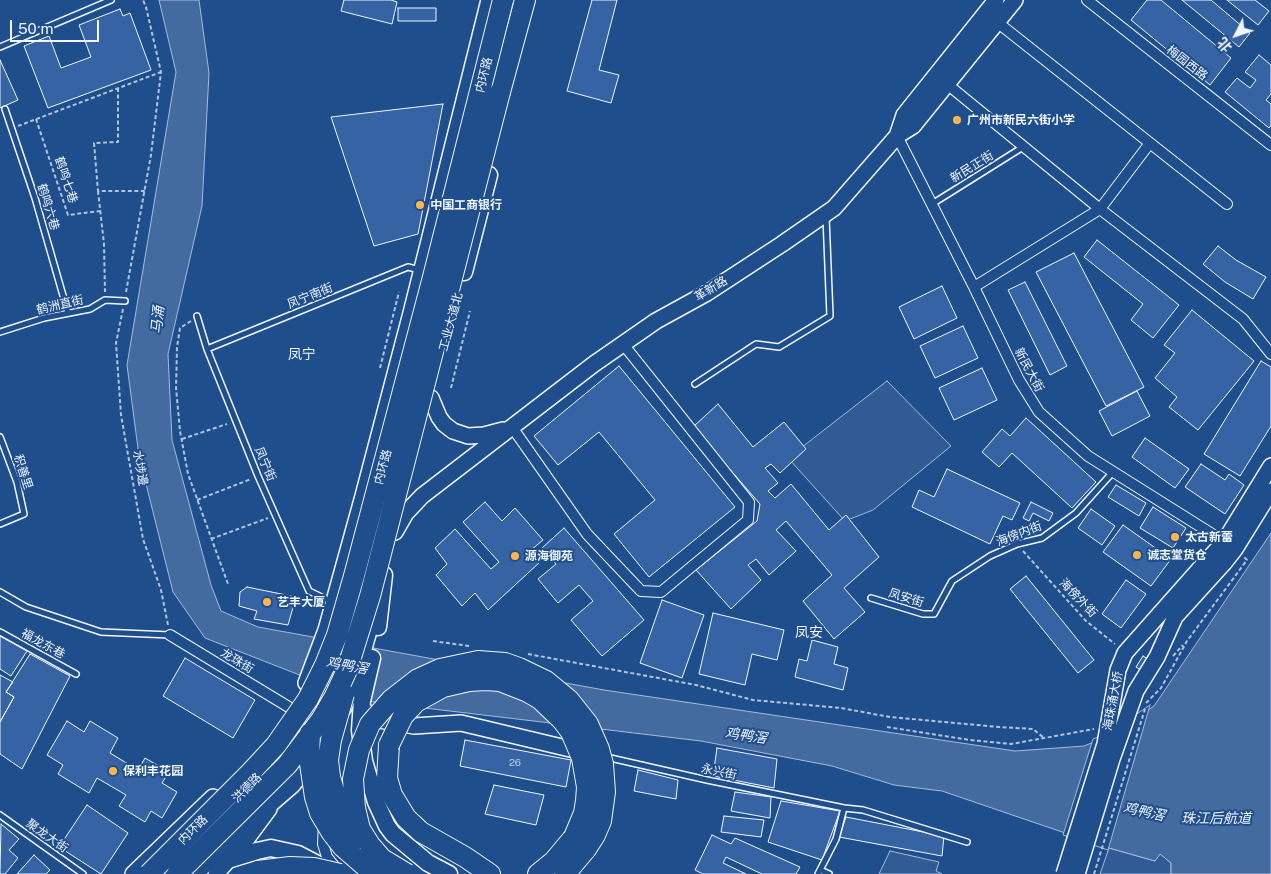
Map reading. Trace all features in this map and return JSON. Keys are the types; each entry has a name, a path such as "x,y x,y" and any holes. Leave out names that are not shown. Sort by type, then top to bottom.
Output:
{"highway":[{"name":"内环路","path":"168,871 278,775 321,720 347,670 350,638 433,277 502,0"},
{"name":"内环路","path":"149,874 276,745 308,699 322,671 350,638 373,587 500,92 521,0"},
{"path":"500,92 526,0"},
{"path":"350,638 317,698 311,726 309,757 312,781 320,813 343,847 366,867 393,872"},
{"path":"350,638 328,760 330,777 340,811 351,833 393,872"},
{"path":"393,872 370,845 360,829 355,808 353,779 358,750 370,724 391,700 418,679 452,665 485,662 505,664 519,668 546,681 558,690 579,711 588,724 600,749 605,792 600,821 595,835 586,849 565,874"},
{"path":"490,874 465,857 421,832 406,818 392,795 387,778 386,762 389,745 403,716 416,702 436,690 456,683 486,680 500,682 528,692 552,709 571,732 582,758 587,787 584,813 574,837 554,861 538,874"},
{"path":"465,857 506,874"},
{"path":"247,874 290,867 314,868 340,874"}],"main road":[{"path":"448,209 489,0"},
{"path":"449,874 428,863 387,826 376,802 364,761 354,700 350,638 371,503 433,271 502,0"},
{"path":"526,0 527,21"},
{"name":"工业大道北","path":"350,638 384,575 480,211 532,0"},
{"name":"革新路","path":"897,136 904,115 996,0"},
{"name":"革新路","path":"395,532 406,513 422,496 623,344 656,321 707,293 834,208 897,136 913,126 1014,0"},
{"path":"350,638 334,603 384,419 433,271"},
{"path":"431,398 439,417 453,431 468,436 484,435 512,427"},
{"path":"1229,545 1271,466"},
{"path":"1218,559 1271,492"},
{"name":"海珠涌大桥","path":"1064,874 1104,744 1118,670 1125,653 1218,559"},
{"name":"海珠涌大桥","path":"1077,874 1112,759 1136,691 1157,657 1175,617 1218,559"},
{"name":"洪德路","path":"168,871 262,773 294,732 317,689 350,638"},
{"path":"133,874 257,754 279,728 292,708 317,689"},
{"path":"354,700 368,713 380,720 414,726 461,723 591,754 595,782 592,801 584,827 573,845 560,874"},
{"path":"195,874 239,831 292,785 354,700"},
{"path":"216,874 231,859 276,800"},
{"path":"168,871 205,805"},
{"path":"231,859 271,848 282,849 298,854 335,874"}],"street":[{"path":"480,211 448,209 512,0"},
{"name":"梅园西路","path":"1087,0 1271,146"},
{"path":"997,22 1227,204"},
{"path":"947,84 1100,209 1243,319 1271,354"},
{"name":"新民大街","path":"897,136 1019,380 1038,412 1088,456 1229,545"},
{"path":"974,287 1100,209 1150,143"},
{"path":"350,638 415,393 433,271 463,276"},
{"path":"512,427 587,534 641,590 661,592 748,520 749,502 623,344"},
{"path":"415,393 431,398"},
{"name":"龙珠街","path":"170,635 292,708"},
{"path":"276,800 295,753 317,689"},
{"path":"340,874 327,857 323,844 324,822 335,804 346,795 360,798 368,803 387,826"}],"lane":[{"path":"0,47 111,0"},
{"name":"鹤鸣六巷","path":"5,109 35,198 68,313"},
{"name":"新民正街","path":"932,204 1024,146"},
{"path":"695,384 756,344 779,347 830,316 826,214"},
{"name":"凤宁南街","path":"207,350 408,267 433,271"},
{"name":"鹤洲直街","path":"0,332 44,318 90,309 105,300 125,301"},
{"name":"凤宁街","path":"197,316 207,350 258,476 277,515 309,591 334,603"},
{"name":"积善里","path":"0,437 17,482 24,514 0,524"},
{"name":"海傍内街","path":"934,614 952,581 990,556 1016,544 1042,538 1076,513 1113,472"},
{"path":"0,592 26,607 101,632 170,635"},
{"name":"凤安街","path":"871,598 923,614 934,614"},
{"name":"福龙东巷","path":"0,632 76,674"},
{"name":"永兴街","path":"591,754 706,780 844,808 863,810 968,842"},
{"path":"829,874 819,872 836,839 844,808"},
{"name":"聚龙大街","path":"0,815 83,874"}],"path":[{"name":"水埗邊","path":"143,0 161,72 152,155 116,343 121,415 144,539 161,590 170,635"},
{"path":"11,128 161,72"},
{"path":"105,300 104,244 94,143 118,142 118,88"},
{"name":"鹤鸣七巷","path":"36,119 68,215 100,211"},
{"path":"98,191 145,191"},
{"path":"380,368 399,292"},
{"path":"451,388 470,311"},
{"path":"197,316 180,328 176,347 176,388 182,440 188,474 228,584"},
{"path":"182,440 236,421"},
{"path":"197,500 258,476"},
{"path":"211,539 277,515"},
{"name":"海傍外街","path":"1016,544 1086,621 1119,648"},
{"path":"1140,708 1161,688 1187,641 1247,560 1229,545"},
{"path":"433,641 471,646"},
{"path":"1172,656 1187,641"},
{"path":"526,654 696,685 753,700 841,708 890,716 1033,729 1044,738"},
{"path":"1094,874 1150,690"},
{"path":"887,727 970,740 1011,744 1097,729"}],"shaded area":[{"path":"887,381 951,446 873,510 845,521 788,458"},
{"path":"1109,848 1155,861 1160,853 1171,863 1171,874 1100,874"},
{"path":"890,851 939,862 936,871 942,874 879,874"}],"water":[{"path":"159,0 199,0 209,73 202,206 168,354 172,440 211,585 221,611 258,627 604,690 1015,751 1084,746 1111,735 1154,706 1271,533 1271,874 1171,874 1171,863 1160,854 1155,861 1109,848 942,791 894,785 832,766 701,741 366,701 205,638 173,592 139,456 127,365 176,72"}],"pier":[{"path":"1150,705 1108,850 1063,835 1093,739 1110,732"}],"building":[{"path":"344,0 391,0 397,2 392,24 341,11"},
{"path":"592,0 617,0 599,70 619,75 611,103 567,91"},
{"path":"1147,0 1161,0 1231,58 1210,85 1131,20"},
{"path":"1182,0 1211,0 1250,33 1239,47"},
{"path":"1227,0 1255,0 1269,11 1258,25"},
{"path":"398,8 436,8 436,21 398,21"},
{"path":"120,9 123,16 130,13 151,70 48,108 24,46 49,36 61,68 91,57 79,25"},
{"path":"1259,55 1271,65 1271,94 1266,100 1271,104 1271,125 1269,128 1225,92 1237,78 1250,88 1256,80 1245,72"},
{"path":"0,60 18,100 0,108"},
{"path":"443,104 418,234 374,246 331,117"},
{"path":"1097,240 1179,305 1153,338 1131,320 1143,304 1084,257"},
{"path":"1218,246 1236,260 1266,277 1253,299 1225,282 1203,264"},
{"path":"1074,253 1144,387 1106,406 1036,272"},
{"path":"1025,282 1067,366 1050,375 1008,290"},
{"path":"942,286 957,318 914,339 899,307"},
{"path":"1192,310 1254,361 1198,430 1169,407 1177,397 1155,378 1175,353 1164,345"},
{"path":"963,326 978,358 935,378 920,346"},
{"path":"1261,361 1271,367 1271,426 1240,476 1204,454"},
{"path":"619,366 735,507 649,577 614,534 655,500 599,432 558,465 534,436"},
{"path":"982,368 997,400 954,420 939,388"},
{"path":"1137,391 1150,416 1112,436 1099,411"},
{"path":"718,404 753,447 784,422 806,449 780,473 771,464 765,468 778,483 768,491 775,498 791,484 829,530 846,515 879,557 844,588 865,612 834,639 803,601 832,575 786,521 776,530 796,551 769,575 756,559 748,565 761,580 731,609 696,570 757,521 760,504 693,427"},
{"path":"1026,418 1096,482 1072,508 1012,453 999,467 982,452 1002,429 1010,436"},
{"path":"1145,438 1189,469 1175,488 1132,457"},
{"path":"1201,464 1225,480 1229,474 1244,485 1225,514 1185,487"},
{"path":"947,469 1020,503 1012,520 1003,516 990,544 912,507 919,490 934,497"},
{"path":"1116,485 1146,503 1139,516 1108,497"},
{"name":"源海御苑","path":"485,502 502,521 515,508 543,540 531,550 541,561 488,610 475,593 462,606 436,575 447,564 435,548 455,529 491,569 499,562 463,522"},
{"path":"1031,502 1053,513 1049,521 1033,513 1029,521 1023,518"},
{"path":"1153,507 1186,528 1173,548 1140,528"},
{"path":"1091,509 1115,526 1102,545 1078,528"},
{"name":"诚志堂货仓","path":"1123,525 1171,559 1151,586 1103,552"},
{"path":"564,528 644,620 602,656 571,620 593,601 579,585 558,603 538,579 556,564 542,548"},
{"path":"1026,576 1094,660 1078,673 1010,589"},
{"path":"1126,580 1146,594 1121,628 1102,614"},
{"name":"艺丰大厦","path":"247,587 296,597 288,625 254,619 257,611 239,606 240,592"},
{"path":"662,600 704,615 682,678 640,663"},
{"path":"713,613 784,630 777,660 752,654 745,685 699,674"},
{"path":"0,636 27,651 11,676 0,669"},
{"path":"812,640 838,647 834,664 848,668 843,690 795,677 799,659 807,661"},
{"path":"30,654 70,676 22,769 0,754 0,722 14,697 6,692"},
{"path":"1143,656 1151,661 1144,672 1136,667"},
{"path":"185,658 255,700 233,738 163,696"},
{"path":"0,675 13,682 6,692 14,697 0,722"},
{"name":"保利丰花园","path":"67,721 84,732 90,721 118,738 110,753 138,770 145,758 169,772 162,783 177,792 162,818 151,811 145,822 119,806 126,795 97,778 89,793 58,774 63,765 47,755"},
{"path":"465,740 571,760 566,787 460,766"},
{"path":"717,748 777,759 774,788 713,776"},
{"path":"638,770 678,780 676,799 634,791"},
{"path":"494,785 544,795 536,825 485,814"},
{"path":"735,792 771,797 770,818 731,811"},
{"path":"781,801 840,811 822,860 768,842"},
{"path":"87,805 128,833 101,874 59,847"},
{"path":"724,816 764,820 761,837 721,832"},
{"path":"846,817 944,836 942,856 839,837"},
{"path":"1,824 19,839 9,850 18,858 5,874 0,874"},
{"path":"712,835 731,844 735,838 800,867 796,874 762,874 726,857 723,863 746,874 703,874 695,870"},
{"path":"34,855 50,870 46,874 17,874"}],"place":[{"name":"广州市新民六街小学","path":"957,120"},
{"name":"中国工商银行","path":"420,205"},
{"name":"太古新蕾","path":"1175,537"},
{"name":"诚志堂货仓","path":"1137,555"},
{"name":"源海御苑","path":"515,556"},
{"name":"艺丰大厦","path":"267,602"},
{"name":"保利丰花园","path":"113,771"}],"district":[{"name":"凤宁","path":"302,355"},
{"name":"凤安","path":"809,633"}],"water label":[{"name":"马涌","path":"158,320"},
{"name":"鸡鸭滘","path":"347,666"},
{"name":"鸡鸭滘","path":"746,736"},
{"name":"鸡鸭滘","path":"1144,812"},
{"name":"珠江后航道","path":"1216,819"}]}
